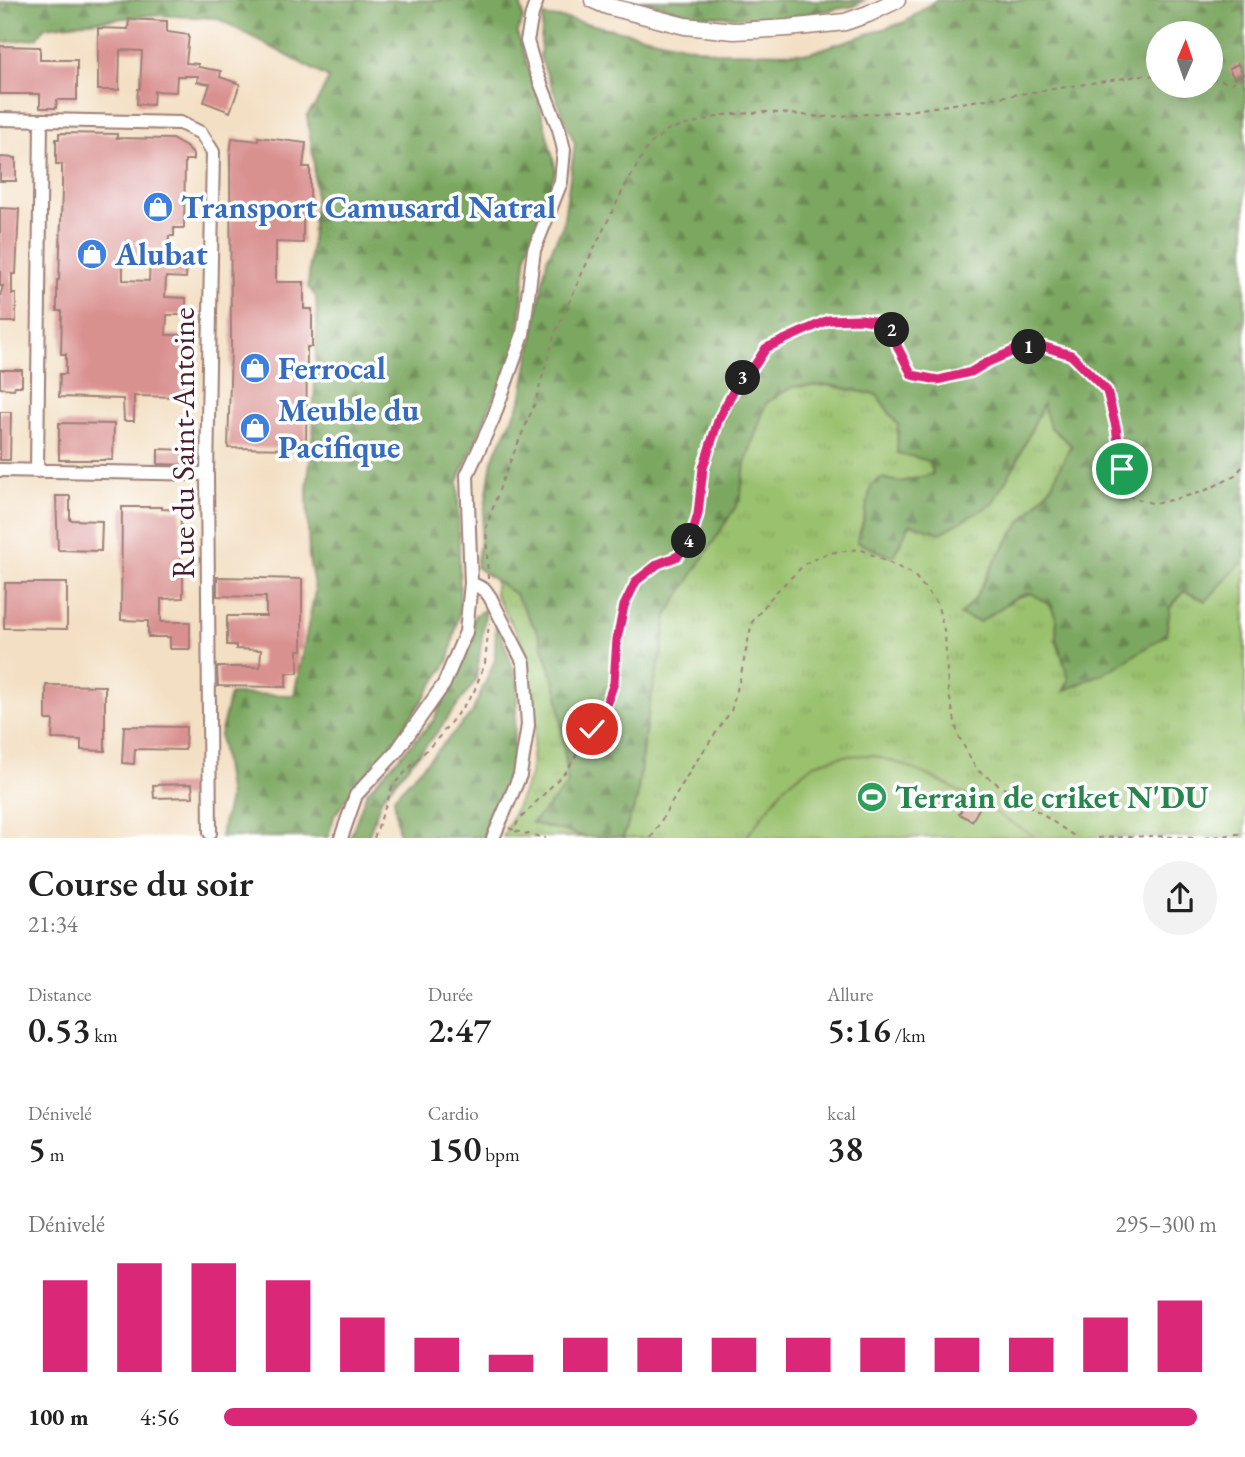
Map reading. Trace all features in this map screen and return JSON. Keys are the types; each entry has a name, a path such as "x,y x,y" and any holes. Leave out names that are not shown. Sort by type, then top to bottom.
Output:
{"main road":[{"path":"593,0 685,26 734,31 845,22 897,0"}],"street":[{"path":"341,838 356,795 396,752 444,684 466,632 471,583 467,475 493,419 523,334 534,250 561,182 564,149 527,41 537,0"},
{"name":"Rue du Saint-Antoine","path":"0,119 180,123 201,133 213,152 207,474 210,833"},
{"path":"37,471 41,120"},
{"path":"0,471 207,474"},
{"path":"471,583 485,590 490,597 524,663 528,725 520,775 493,838"}],"path":[{"path":"490,597 486,528 504,476 536,403 555,333 622,192 648,146 667,130 724,115 766,112 825,117 908,111 1146,75"},
{"path":"1223,81 1232,83 1245,77"},
{"path":"514,830 518,821 568,769 607,703 614,683 617,639 624,606 636,581 658,564 678,556 691,538 698,514 703,468 719,418 736,386 766,348 828,320 861,319 884,323 893,331 898,348 912,375 938,380 971,372 1023,347 1045,347 1071,355 1107,391 1122,469 1131,497 1155,503 1202,492 1233,477 1245,464"},
{"path":"651,838 693,766 731,711 752,622 775,593 806,563 828,553 860,549 913,574 937,603 945,634 948,690 958,735 976,770 1077,838"},
{"path":"374,838 393,785 439,737 474,694 485,663 488,625"},
{"path":"499,824 546,838"},
{"path":"1205,838 1245,833"},
{"path":"1098,838 1194,838"}],"green space":[{"path":"13,0 520,0 523,19 517,32 537,95 556,170 527,252 517,351 458,481 460,608 449,660 388,752 361,778 334,816 328,837 220,837 229,798 220,735 230,694 294,695 315,591 309,559 307,490 313,432 317,326 316,297 308,287 315,199 314,162 307,115 316,104 329,78 217,18 151,15 45,27 37,38 0,43 0,3"},
{"path":"640,0 864,0 854,6 778,19 693,15"},
{"path":"936,0 1245,0 1245,564 1240,564 1206,601 1184,591 1170,608 1166,635 1114,668 1064,691 1069,679 1056,638 1057,620 1051,606 1031,593 1017,597 980,622 960,615 975,599 996,559 1021,522 1050,488 1071,445 1050,427 1043,404 1016,463 992,504 941,533 910,524 893,557 857,542 871,486 881,478 901,482 933,474 930,461 897,453 898,425 877,395 828,385 792,387 766,403 745,464 740,500 667,615 643,744 637,799 623,837 587,837 532,823 568,785 558,693 539,634 515,594 476,567 492,460 521,401 547,259 563,225 575,144 540,57 543,16 715,52 809,53 905,22"},
{"path":"828,385 877,395 898,425 930,460 933,474 901,482 881,478 864,519 857,542 892,557 910,524 1043,403 1063,437 1071,445 1050,488 1021,522 996,559 975,599 960,615 980,622 1017,597 1032,593 1051,606 1057,620 1056,638 1069,679 1065,691 1170,608 1185,591 1206,601 1240,564 1245,564 1245,837 623,838 637,799 643,744 667,615 739,500 745,464 766,403 792,387"},
{"path":"495,580 515,594 539,634 558,693 568,786 532,823 587,837 503,837 530,776 536,723 524,646 495,594"},
{"path":"486,609 476,680 435,735 382,797 368,837 350,838 367,792 433,721 465,658 474,616"},
{"path":"496,620 518,682 511,779 485,837 399,837 394,797 472,713 495,660"},
{"name":"Terrain de criket N'DU","path":"871,755 936,779 1035,837 746,838 785,786 814,764 842,756"}],"building":[{"path":"129,19 167,21 167,32 189,35 186,63 221,71 220,77 240,84 230,112 204,102 210,84 197,82 198,76 177,76 176,92 154,91 153,105 137,104 142,51 120,50 119,90 98,90 98,28 128,29"},
{"path":"0,46 40,47 40,60 77,60 77,100 57,100 56,108 40,108 40,94 0,94"},
{"path":"1238,64 1243,74 1234,78 1229,69"},
{"path":"59,133 172,139 193,154 193,160 185,160 184,228 174,228 174,236 169,236 168,258 187,259 186,278 166,277 165,297 186,298 186,315 167,315 166,335 184,335 182,397 134,396 134,421 124,421 123,399 59,397 60,374 66,374 66,354 61,354 62,311 57,311 62,189 62,164 56,164 56,139 59,139","holes":["123,257 150,258 149,281 123,280"]},
{"path":"258,137 306,143 303,167 310,167 310,214 303,214 303,243 276,242 276,282 304,282 304,309 312,309 312,347 307,347 306,449 228,448 231,348 230,155 232,138 258,141"},
{"path":"0,157 16,158 16,181 0,181"},
{"path":"0,208 19,209 16,274 12,274 12,294 16,294 16,322 0,322 0,296 3,286 0,286"},
{"path":"0,370 22,370 22,386 15,386 14,389 0,388"},
{"path":"0,412 11,412 10,460 0,460"},
{"path":"59,423 114,424 113,460 59,460"},
{"path":"158,449 187,450 187,465 158,464"},
{"path":"56,496 70,496 70,520 102,521 101,551 58,550"},
{"path":"122,507 181,510 180,573 183,573 183,598 161,599 161,622 190,622 190,649 170,649 170,637 148,637 148,621 121,620"},
{"path":"217,577 302,579 302,650 298,650 298,673 286,673 286,687 218,686 217,667 260,667 261,650 236,649 236,645 227,645 227,616 266,616 266,597 217,596"},
{"path":"5,583 67,583 67,629 4,628"},
{"path":"46,685 105,686 105,751 81,750 81,740 52,739 53,720 46,720"},
{"path":"124,726 186,727 185,750 135,749 134,764 122,763"},
{"path":"192,784 193,797 154,798 153,785"},
{"path":"968,800 980,807 972,821 959,814"}],"place":[{"name":"Transport Camusard Natral","path":"158,207"},
{"name":"Alubat","path":"92,254"},
{"name":"Ferrocal","path":"255,368"},
{"name":"Meuble du Pacifique","path":"255,428"},
{"name":"Terrain de criket N'DU","path":"872,797"}],"route":[{"path":"592,729 607,703 614,683 617,639 624,606 636,581 658,564 678,556 691,538 698,514 703,468 719,418 736,386 766,348 828,320 845,318 884,323 893,331 898,348 912,375 938,380 971,372 1023,347 1045,347 1071,355 1107,391 1122,469"}]}
